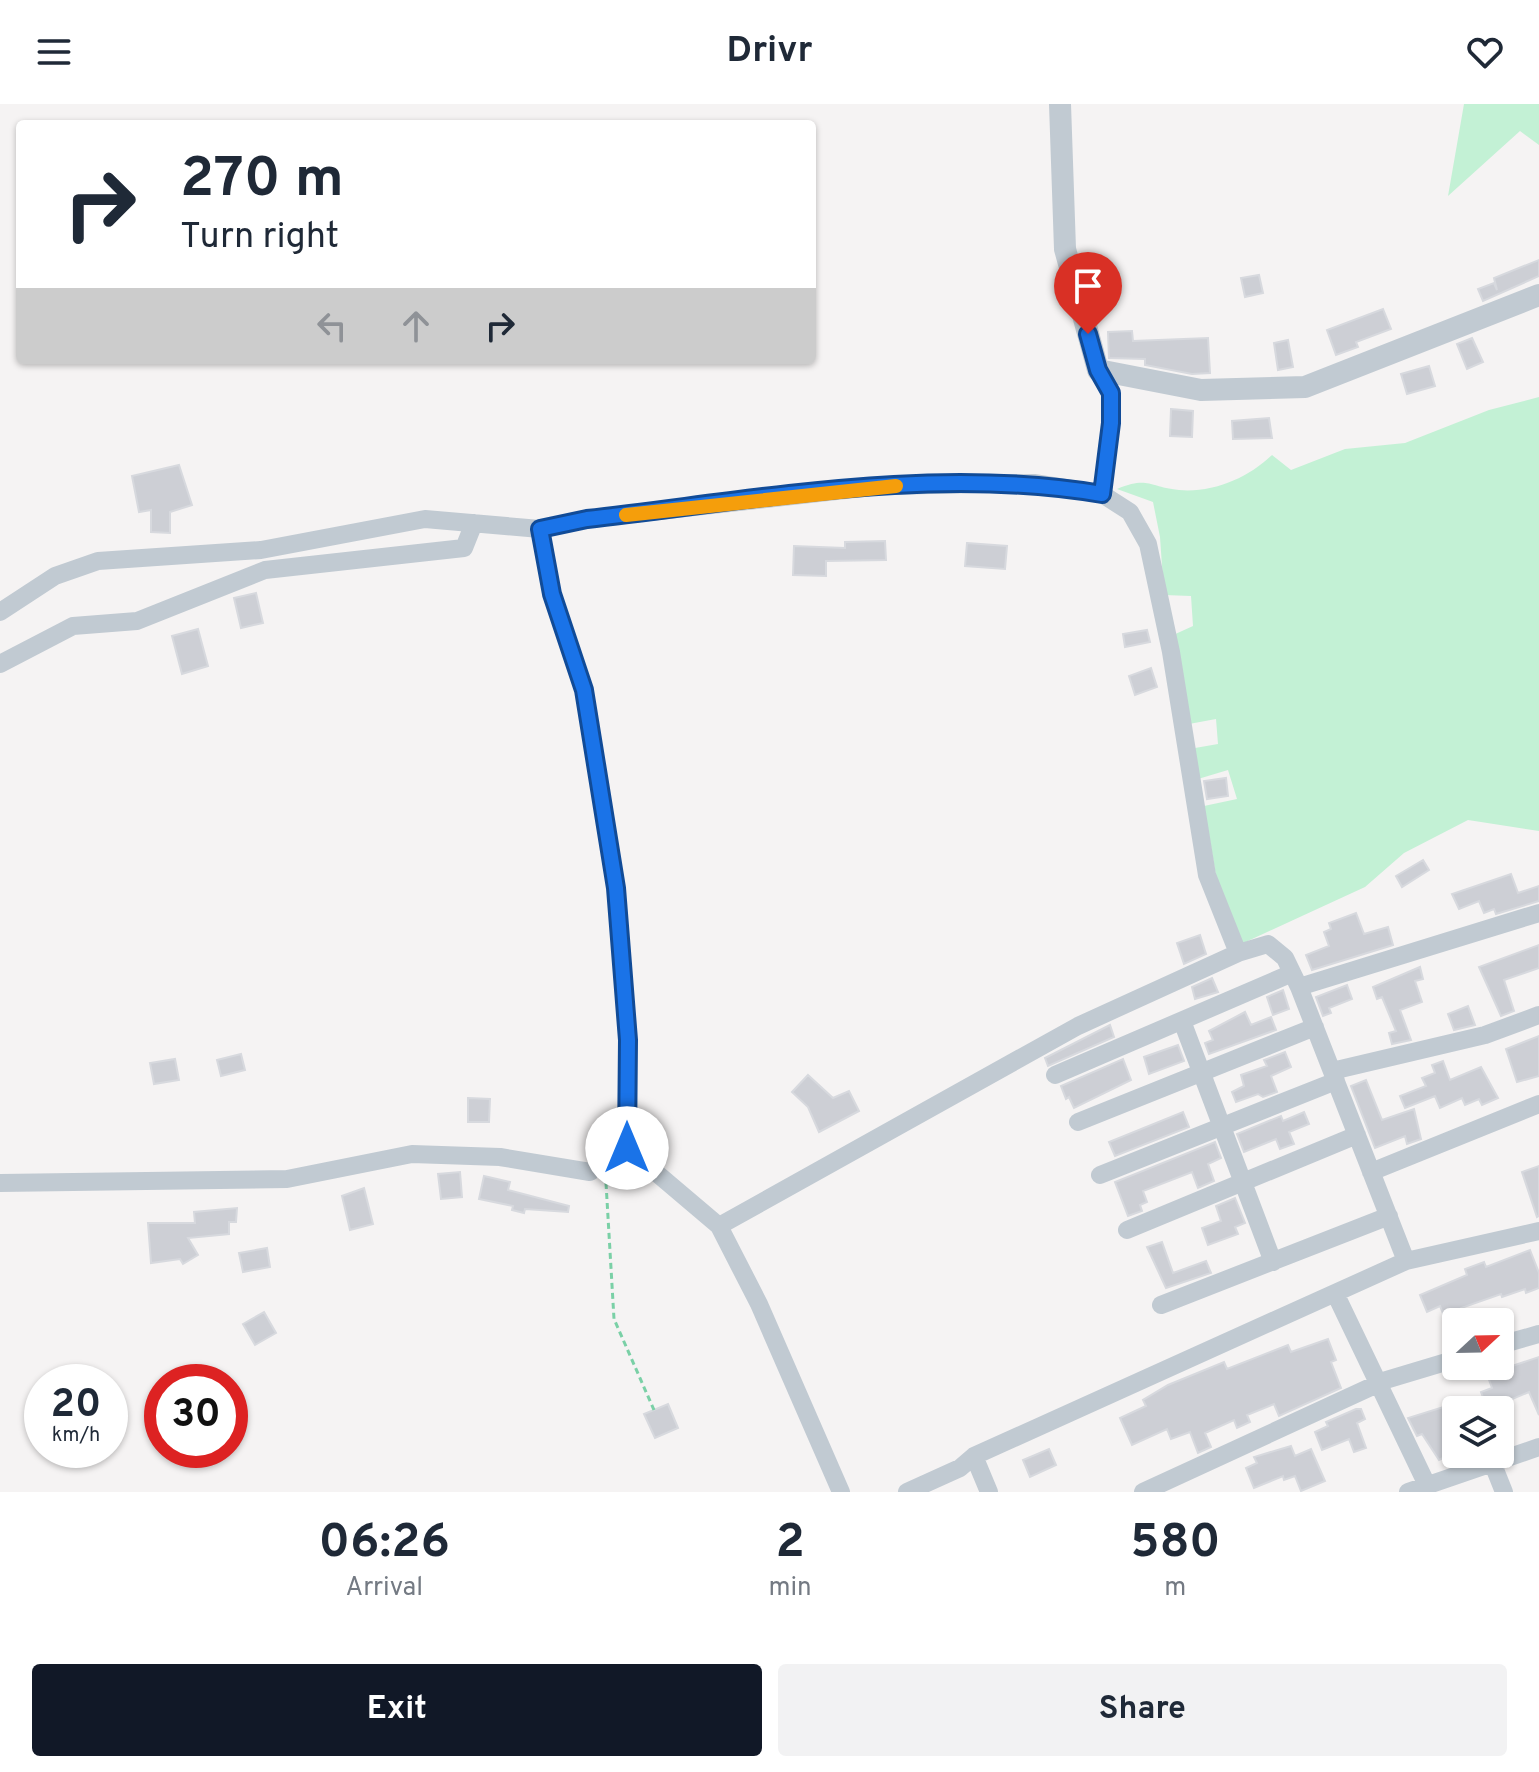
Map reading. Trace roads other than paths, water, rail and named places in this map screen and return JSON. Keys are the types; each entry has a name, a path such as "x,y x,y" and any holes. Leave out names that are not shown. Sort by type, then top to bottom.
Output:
{"street":[{"path":"1060,104 1065,249 1098,370 1111,393 1111,423 1102,494"},
{"path":"1098,370 1201,390 1305,387 1539,295"},
{"path":"0,612 55,576 98,561 261,550 425,519 540,529 587,519 881,486 1034,483 1102,494 1130,512 1148,544 1171,652 1207,875 1238,953"},
{"path":"0,664 73,626 137,621 265,570 464,548 474,523"},
{"path":"540,529 552,594 584,690 616,888 628,1040 627,1148"},
{"path":"1055,1075 1182,1021 1295,980 1539,913"},
{"path":"719,1226 1055,1038 1238,953 1268,944 1285,958 1295,980 1406,1261"},
{"path":"1100,1175 1222,1126 1334,1076 1485,1035 1539,1015"},
{"path":"1182,1021 1273,1262"},
{"path":"1078,1122 1315,1027"},
{"path":"1371,1172 1539,1104"},
{"path":"1127,1230 1357,1135"},
{"path":"0,1183 287,1179 412,1154 500,1157 590,1172 627,1148"},
{"path":"627,1148 719,1226 759,1304 841,1492"},
{"path":"1161,1305 1389,1216"},
{"path":"907,1492 960,1468 974,1456 1406,1261 1539,1231"},
{"path":"1335,1293 1427,1485"},
{"path":"1514,1341 1539,1334"},
{"path":"1143,1492 1378,1383 1442,1363"},
{"path":"1514,1455 1539,1447"},
{"path":"974,1456 989,1492"},
{"path":"1408,1492 1475,1468"},
{"path":"1494,1468 1504,1492"}]}
